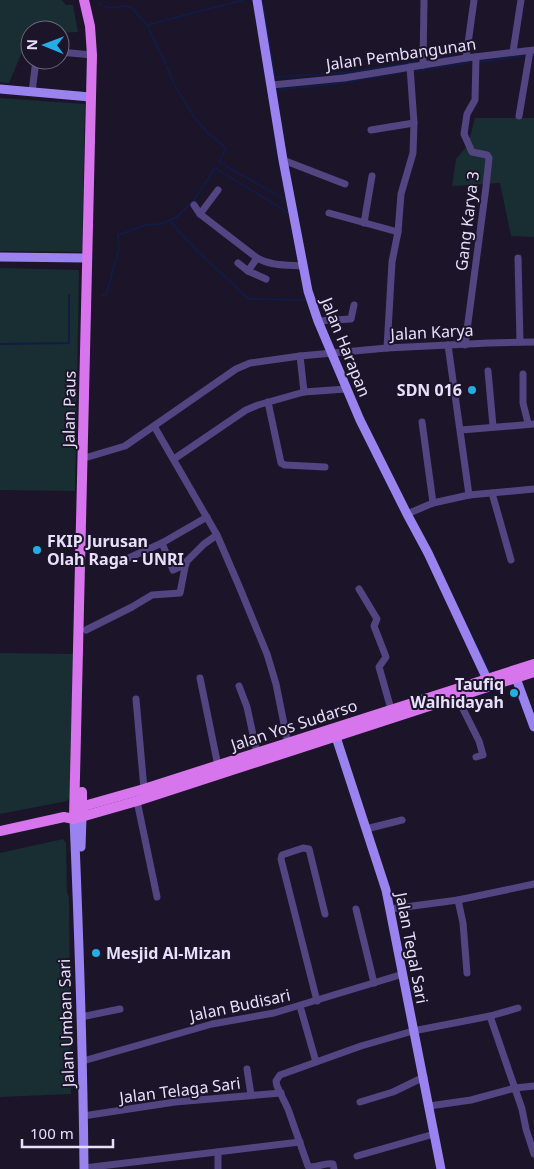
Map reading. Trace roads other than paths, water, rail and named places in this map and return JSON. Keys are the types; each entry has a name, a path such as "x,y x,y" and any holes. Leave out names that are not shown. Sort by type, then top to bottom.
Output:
{"main road":[{"name":"Jalan Paus","path":"75,814 86,630 88,456 90,97 92,55 90,26 84,0"},
{"name":"Jalan Paus","path":"75,814 89,258 98,58 96,26 90,0"},
{"name":"Jalan Yos Sudarso","path":"75,814 218,766 247,761 257,753 534,664"},
{"name":"Jalan Yos Sudarso","path":"0,831 137,801 247,761 336,737 534,672"}],"street":[{"name":"Jalan Harapan","path":"258,0 272,85 288,206 308,291 318,321 344,390 428,553 487,679"},
{"path":"423,62 424,0"},
{"path":"466,58 474,0"},
{"path":"513,50 521,0"},
{"name":"Jalan Pembangunan","path":"272,85 410,69 423,62 476,57 513,50 532,51"},
{"path":"519,116 532,51"},
{"path":"70,53 92,55"},
{"name":"Gang Karya 3","path":"465,345 486,187 488,158 487,155 472,152 464,134 467,114 475,100 476,57"},
{"path":"387,348 392,262 398,232 401,194 412,160 414,124 410,69"},
{"path":"32,92 35,70"},
{"path":"0,89 90,97"},
{"path":"371,130 414,124"},
{"path":"282,160 344,184"},
{"path":"364,223 372,176"},
{"path":"200,214 218,190"},
{"path":"194,205 200,214 265,263 302,266"},
{"path":"329,213 398,232"},
{"path":"0,257 89,258"},
{"path":"248,272 257,258"},
{"path":"518,258 520,342"},
{"path":"238,263 248,272 266,279"},
{"path":"318,321 351,319 354,305"},
{"name":"Jalan Karya","path":"88,456 125,446 236,369 250,363 300,356 331,355 387,348 534,342"},
{"path":"448,345 469,495"},
{"path":"300,356 304,392"},
{"path":"488,371 493,426"},
{"path":"461,430 531,423 523,403 523,374"},
{"path":"174,459 246,410 258,405 304,392 344,390"},
{"path":"268,402 281,463 285,465 325,467"},
{"path":"422,422 433,503"},
{"path":"154,426 217,535 267,654 276,684 288,744"},
{"path":"408,513 433,503 469,495 534,489"},
{"path":"492,493 511,560"},
{"path":"122,561 162,543 207,517"},
{"path":"162,543 173,570 186,564 204,544 217,535"},
{"path":"86,630 132,608 152,595 180,593 186,564"},
{"path":"359,589 377,619 374,626 386,657 379,667 390,710"},
{"path":"200,678 218,766"},
{"path":"516,678 534,727"},
{"path":"239,686 247,707 257,753"},
{"path":"457,697 480,741 482,755 476,757"},
{"path":"136,699 144,790"},
{"name":"Jalan Tegal Sari","path":"336,737 386,890 441,1169"},
{"path":"137,801 157,897"},
{"name":"Jalan Umban Sari","path":"75,814 80,863 78,877 84,1169"},
{"path":"366,830 402,820"},
{"path":"318,1001 281,859 282,855 303,848 309,849 325,914"},
{"path":"390,909 458,900 534,884"},
{"path":"458,900 463,923 467,973"},
{"path":"356,909 374,983"},
{"name":"Jalan Budisari","path":"83,1060 212,1024 274,1013 403,974"},
{"path":"300,1006 316,1062"},
{"path":"334,1169 332,1164 328,1163 315,1167 308,1166 276,1081 280,1074 413,1031 490,1016 518,1008"},
{"path":"81,1017 120,1009"},
{"path":"490,1016 515,1088 534,1154"},
{"path":"247,1069 251,1095"},
{"path":"360,1102 393,1092 424,1078"},
{"path":"429,1106 491,1096 515,1088 534,1086"},
{"name":"Jalan Telaga Sari","path":"83,1116 175,1102 281,1093"},
{"path":"356,1156 434,1134"},
{"path":"84,1169 300,1142"},
{"path":"218,1152 218,1169"}],"waterway":[{"path":"147,25 243,0"},
{"path":"262,0 275,77 343,73 416,62"},
{"path":"99,3 108,8 131,7 147,25 176,88 195,118 208,133 226,148 219,162 286,200"},
{"path":"479,62 523,56"},
{"path":"426,60 451,57"},
{"path":"416,71 473,62"},
{"path":"277,96 276,90 334,84 404,72"},
{"path":"274,133 286,200"},
{"path":"102,295 106,295 119,249 118,235 146,225 161,224 177,217 194,200 215,168 289,213"},
{"path":"170,221 195,249 249,299 307,300"},
{"path":"0,344 69,343 69,295"},
{"path":"322,342 326,351"},
{"path":"328,356 335,372"},
{"path":"372,454 387,483"},
{"path":"461,614 490,672"}],"place":[{"name":"SDN 016","path":"472,390"},
{"name":"FKIP Jurusan Olah Raga - UNRI","path":"37,550"},
{"name":"Taufiq Walhidayah","path":"514,693"},
{"name":"Mesjid Al-Mizan","path":"96,953"}]}
